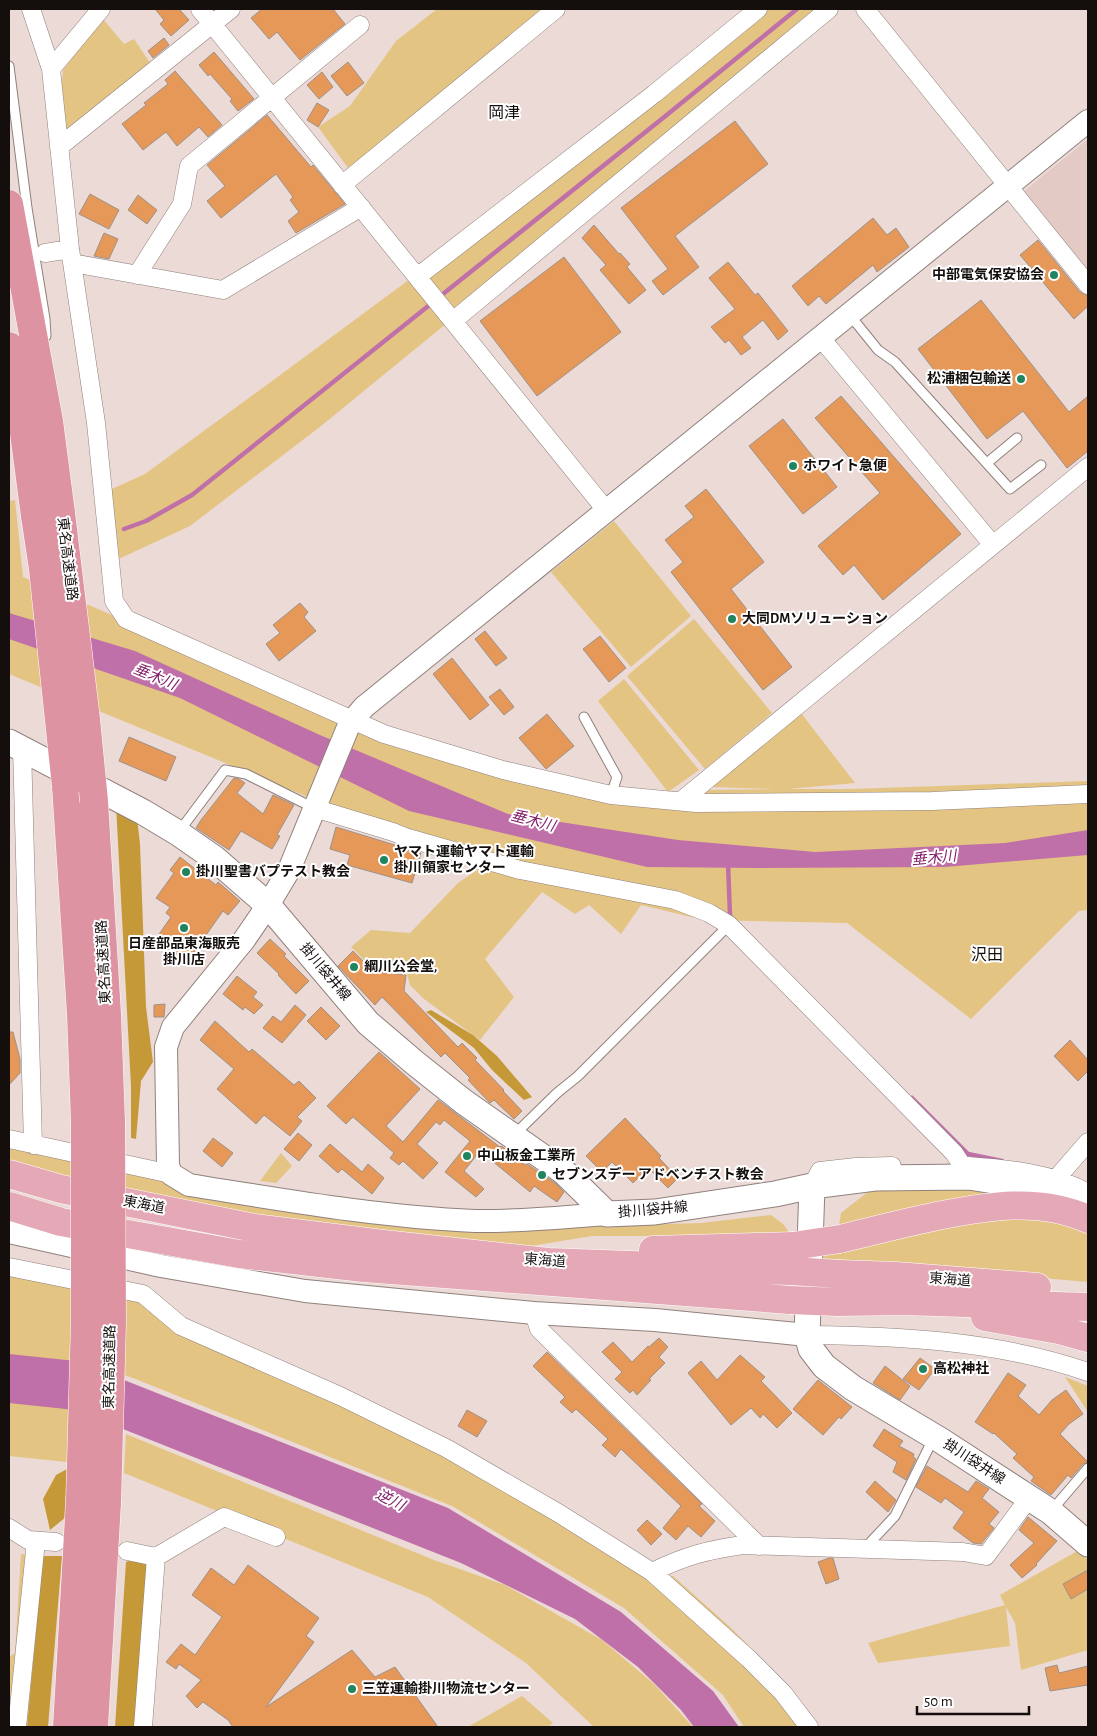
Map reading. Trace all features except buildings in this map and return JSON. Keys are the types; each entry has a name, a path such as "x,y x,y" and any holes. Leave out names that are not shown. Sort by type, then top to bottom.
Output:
{"highway":[{"name":"東名高速道路","path":"9,204 48,514 86,720 94,801 107,1004 85,1320 80,1499 67,1727"},
{"name":"東名高速道路","path":"9,346 36,424"},
{"name":"東名高速道路","path":"48,514 43,569 66,786 81,1014 98,1122 112,1323 107,1503 94,1727"},
{"name":"東海道","path":"9,1174 61,1189 254,1228 481,1255 548,1262 792,1259 839,1274 896,1276 1088,1291"},
{"path":"792,1259 840,1239 976,1208 1008,1205 1044,1206 1088,1220"},
{"name":"東海道","path":"9,1206 61,1222 239,1254 364,1268 790,1300 838,1302 905,1301 1088,1307"},
{"path":"905,1301 1059,1330 1088,1338"}],"main road":[{"name":"掛川袋井線","path":"15,745 143,812 214,858 268,905 368,1023 415,1063 512,1137 542,1155 564,1172 607,1214 655,1212 775,1194 812,1186 807,1336 811,1349 824,1366 853,1388 934,1436 1050,1512 1088,1544"},
{"path":"812,1186 875,1178 969,1177 1044,1189 1068,1196 1088,1207"}],"street":[{"path":"31,9 51,69 71,256 96,423 114,601 126,619 351,723 503,770 611,795 680,801 932,801 1088,794"},
{"path":"51,69 101,9"},
{"path":"200,9 606,510"},
{"path":"59,147 231,9"},
{"path":"342,185 556,9"},
{"path":"420,280 758,9"},
{"path":"448,316 829,9"},
{"path":"865,9 1088,285"},
{"path":"137,275 182,204 189,166 360,25"},
{"path":"171,1174 167,1155 166,1047 173,1027 244,940 289,870 351,723 364,707 1088,120"},
{"path":"45,253 71,256 137,275 222,290 361,207"},
{"path":"820,337 993,545"},
{"path":"680,801 1088,467"},
{"path":"15,745 33,1145"},
{"path":"316,803 408,838 520,870 675,900 709,913 729,925 954,1153 962,1165"},
{"path":"9,1139 171,1174 189,1185 374,1213 482,1221 532,1220 607,1214"},
{"path":"1055,1180 1088,1142"},
{"path":"812,1186 820,1171 856,1166 962,1165 1008,1169 1055,1180 1088,1193"},
{"path":"9,1232 161,1266 296,1290 534,1313 655,1320 807,1336 846,1336 944,1342 1026,1354 1088,1372"},
{"path":"9,1267 144,1294 181,1326 340,1396 446,1448 560,1514 652,1572 749,1659 783,1693 809,1727"},
{"path":"534,1313 539,1329 759,1546"},
{"path":"652,1572 678,1560 709,1550 743,1545 963,1552 986,1556 1029,1498"},
{"path":"127,1551 156,1557 224,1517 276,1537"},
{"path":"9,1528 28,1540 56,1542"},
{"path":"17,1727 36,1541"},
{"path":"143,1727 156,1557"}],"lane":[{"path":"9,66 27,208 45,320 46,352 36,424"},
{"path":"849,314 878,350 895,362 1010,489 1041,465"},
{"path":"9,386 36,424"},
{"path":"987,463 1017,438"},
{"path":"584,717 618,777 611,795"},
{"path":"178,833 225,770 246,774 316,803"},
{"path":"512,1137 557,1093 578,1076 729,925"},
{"path":"864,1550 894,1516 934,1436"},
{"path":"1050,1512 1088,1468"}],"shaded area":[{"path":"437,9 554,9 354,176 318,127 350,106 396,41"},
{"path":"766,9 831,9 321,426 190,526 110,563 103,493 145,474 525,194"},
{"path":"103,19 124,44 134,39 150,63 68,133 59,125 63,70"},
{"path":"1088,139 1088,281 1018,196"},
{"path":"15,500 23,577 236,668 445,752 681,805 704,790 774,789 711,787 801,713 855,783 788,789 851,789 1088,781 1088,910 1079,911 971,1019 847,923 704,920 641,905 621,934 589,905 575,914 542,892 485,959 514,997 480,1040 424,999 410,985 405,966 382,963 374,970 351,947 371,930 410,933 458,883 489,862 393,832 9,674 9,501"},
{"path":"614,521 691,616 631,667 551,572"},
{"path":"694,619 772,713 705,769 627,676"},
{"path":"624,679 699,770 668,792 598,701"},
{"path":"116,805 137,818 140,844 146,1007 153,1062 141,1081 136,1139 131,1138 131,1086"},
{"path":"431,1010 473,1035 497,1056 532,1097 524,1100 492,1070 474,1048 426,1012"},
{"path":"9,1145 24,1149 533,1228 701,1223 771,1215 783,1224 792,1236 592,1236 519,1248 282,1223 9,1166"},
{"path":"281,1153 292,1166 276,1183 260,1181"},
{"path":"961,1184 996,1193 839,1226 841,1213 869,1191"},
{"path":"1010,1213 1088,1229 1088,1282 748,1253"},
{"path":"9,1271 143,1301 446,1448 652,1572 673,1576 729,1626 791,1688 819,1727 744,1727 723,1695 624,1608 452,1506 138,1380 70,1355 67,1462 9,1456"},
{"path":"1065,1377 1088,1386 1088,1412"},
{"path":"126,1434 434,1560 505,1585 602,1640 654,1684 693,1727 594,1727 526,1663 428,1597 124,1473"},
{"path":"67,1469 66,1517 50,1530 43,1499 56,1475"},
{"path":"1079,1550 1088,1560 1088,1650 1021,1670 1015,1623 1006,1607 1010,1646 878,1663 868,1643 1005,1605 1000,1595"},
{"path":"21,1554 43,1556 27,1727 9,1727 9,1657 15,1653"},
{"path":"43,1556 62,1556 48,1727 27,1727"},
{"path":"138,1558 149,1566 136,1727 115,1727 126,1562"},
{"path":"522,1696 553,1723 548,1727 468,1727"}],"water":[{"name":"垂木川","path":"9,613 135,651 320,735 508,814 678,840 815,852 1005,843 1088,830 1088,855 945,867 647,867 409,811 180,698 9,639"},
{"name":"逆川","path":"9,1354 76,1361 448,1508 621,1612 713,1691 739,1727 694,1727 681,1710 638,1667 575,1619 461,1563 75,1410 9,1403"}],"waterway":[{"path":"438,298 797,9"},
{"path":"124,529 146,521 192,495 432,303"},
{"path":"728,863 730,916 733,919"},
{"path":"912,1098 968,1154 1002,1161"}],"place":[{"name":"中部電気保安協会","path":"1054,275"},
{"name":"松浦梱包輸送","path":"1021,379"},
{"name":"ホワイト急便","path":"793,466"},
{"name":"大同DMソリューション","path":"732,619"},
{"name":"ヤマト運輸ヤマト運輸 掛川領家センター","path":"384,860"},
{"name":"掛川聖書バプテスト教会","path":"186,872"},
{"name":"日産部品東海販売 掛川店","path":"184,928"},
{"name":"綱川公会堂,","path":"354,967"},
{"name":"中山板金工業所","path":"467,1156"},
{"name":"セブンスデー アドベンチスト教会","path":"542,1175"},
{"name":"高松神社","path":"923,1369"},
{"name":"三笠運輸掛川物流センター","path":"352,1689"}],"district":[{"name":"岡津","path":"504,113"},
{"name":"沢田","path":"987,955"}]}
